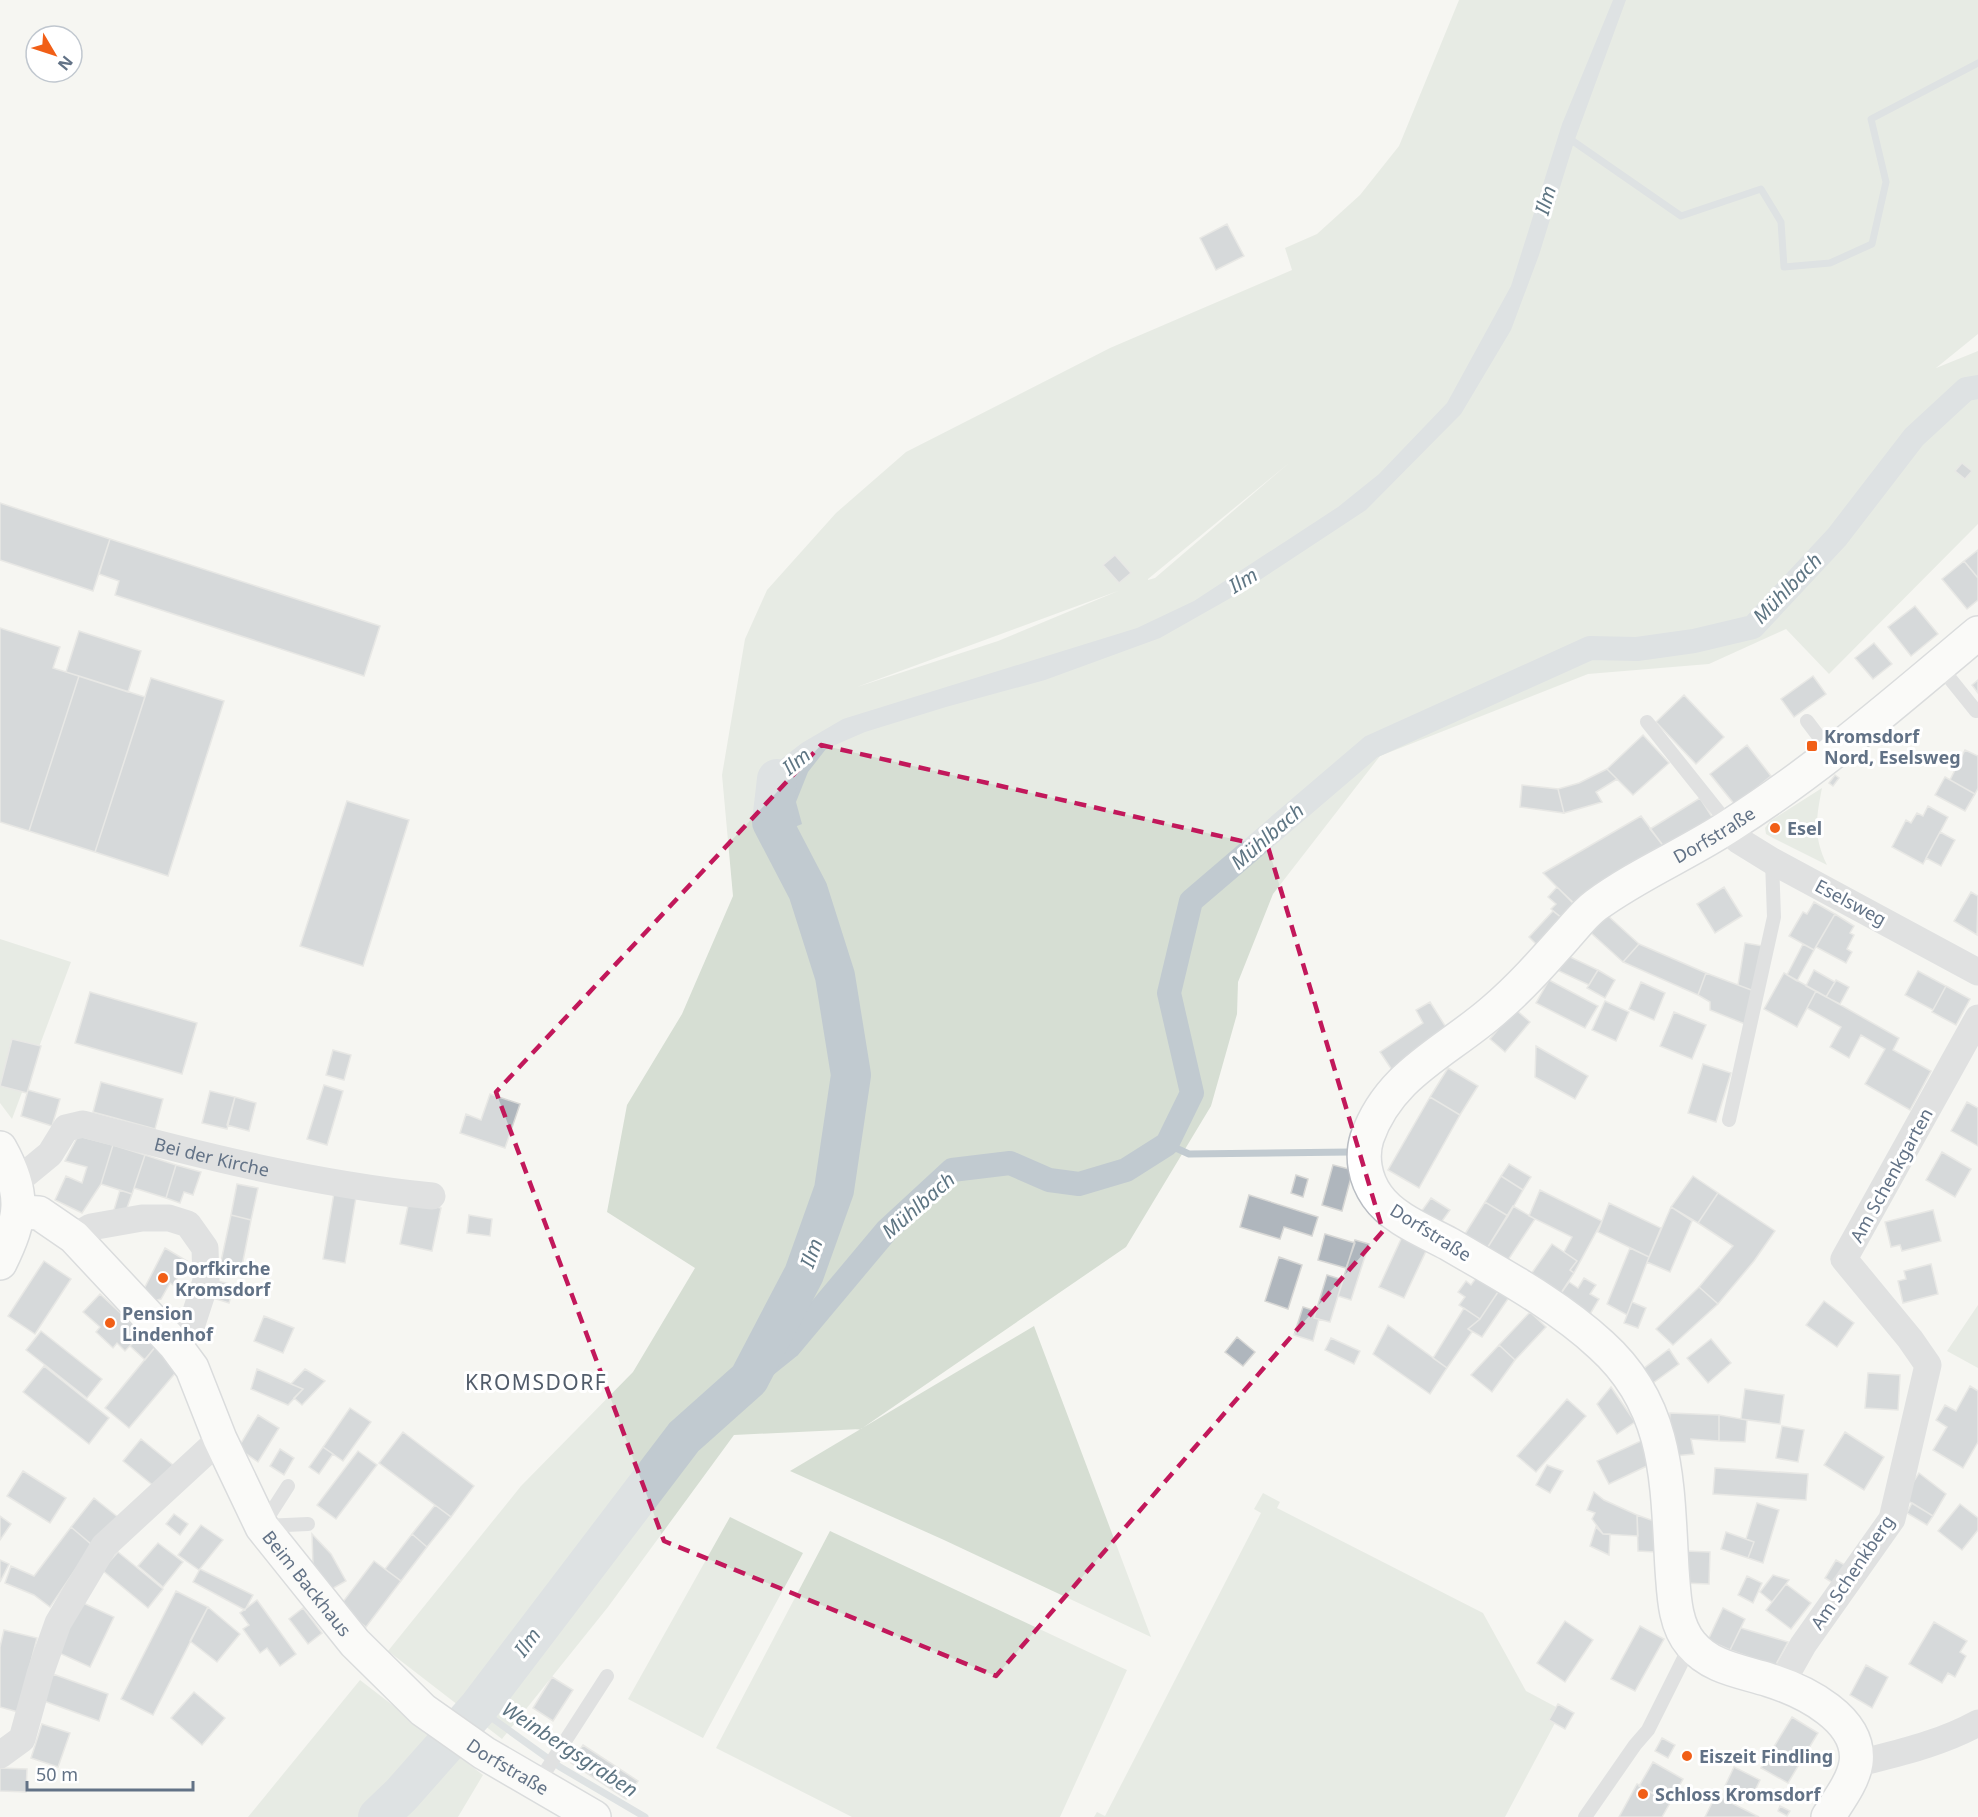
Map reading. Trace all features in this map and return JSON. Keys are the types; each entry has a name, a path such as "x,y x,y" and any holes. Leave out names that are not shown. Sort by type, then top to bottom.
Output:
{"street":[{"name":"Dorfstraße","path":"1856,1764 1856,1745 1850,1731 1818,1703 1781,1684 1735,1671 1709,1659 1691,1644 1682,1630 1674,1601 1666,1466 1649,1407 1633,1381 1602,1345 1538,1298 1399,1217 1377,1196 1363,1163 1366,1142 1376,1119 1396,1088 1427,1058 1462,1036 1495,1010 1522,985 1593,906 1730,826 1832,754 1978,633"},
{"name":"Eselsweg","path":"1730,826 1738,840 1772,861 1978,972"},
{"name":"Am Schenkgarten","path":"1907,1454 1928,1365 1910,1339 1844,1259 1978,1018"},
{"name":"Bei der Kirche","path":"12,1200 50,1154 66,1128 83,1124 238,1165 358,1188 432,1196"},
{"path":"0,1148 12,1200 14,1234 0,1263"},
{"path":"0,1755 22,1739 58,1623 104,1546 220,1439 192,1368 175,1345 74,1237 39,1213 12,1200"},
{"path":"74,1237 91,1227 142,1218 170,1218 188,1224 205,1248 206,1281 191,1327 175,1345"},
{"name":"Beim Backhaus","path":"220,1439 262,1527 355,1643 423,1710"},
{"name":"Am Schenkberg","path":"1781,1684 1803,1645 1892,1519 1907,1454"},
{"name":"Dorfstraße","path":"423,1710 484,1753 541,1778 594,1817"},
{"path":"1828,1817 1851,1778 1856,1764 1920,1748 1958,1734 1978,1723"}],"lane":[{"path":"1939,665 1976,711"},
{"path":"1808,721 1832,754"},
{"path":"1647,722 1730,826"},
{"path":"1729,1120 1774,917 1772,861"},
{"path":"262,1527 288,1486"},
{"path":"262,1527 308,1524"},
{"path":"1585,1817 1648,1730 1691,1644"},
{"path":"541,1778 607,1676"}],"highlighted area":[{"path":"821,745 1268,847 1383,1231 996,1676 664,1541 496,1092"}],"shaded area":[{"path":"1459,0 1978,0 1978,334 1936,368 1978,351 1978,524 1829,674 1786,629 1709,664 1588,674 1380,756 1273,894 1238,982 1237,1014 1211,1106 1126,1247 861,1429 734,1435 608,1607 502,1739 388,1651 521,1486 633,1372 695,1268 607,1212 627,1105 682,1014 733,896 722,775 745,639 767,590 836,513 906,452 1110,348 1292,270 1285,248 1317,234 1360,195 1399,146","holes":["1289,463 1155,578 1148,580 1148,579","1118,591 998,641 857,687"]},
{"path":"1822,788 1817,827 1819,845 1827,865 1766,834 1765,828 1770,821"},
{"path":"0,939 71,962 12,1119 0,1103"},
{"path":"1978,1305 1978,1368 1947,1351"},
{"path":"1034,1326 1151,1637 790,1471"},
{"path":"1263,1493 1280,1502 1277,1508 1483,1613 1526,1691 1556,1707 1549,1720 1555,1723 1505,1817 1094,1817 1097,1812 1105,1816 1261,1513 1254,1509"},
{"path":"730,1517 803,1553 703,1738 628,1699"},
{"path":"830,1531 1127,1670 1060,1817 852,1817 716,1748"},
{"path":"360,1680 483,1775 458,1817 248,1817"}],"water":[{"path":"1613,0 1626,0 1574,142 1539,255 1511,330 1461,414 1366,510 1243,591 1160,638 1045,680 865,732 826,749 808,772 796,802 802,824 770,837 765,816 771,767 802,743 843,719 1137,628 1194,601 1338,507 1379,474 1447,403 1511,286 1562,124"}],"building":[{"path":"1227,224 1244,256 1216,270 1200,238"},
{"path":"1962,463 1972,471 1965,479 1955,471"},
{"path":"0,503 110,539 93,591 0,560"},
{"path":"110,539 380,626 364,676 115,595 119,581 99,574"},
{"path":"1978,550 1978,578 1964,561"},
{"path":"1115,555 1131,573 1119,583 1103,565"},
{"path":"1964,561 1978,578 1978,600 1967,609 1942,579"},
{"path":"1915,606 1938,634 1911,656 1888,627"},
{"path":"0,628 60,647 53,668 79,676 29,831 0,822"},
{"path":"79,631 141,651 128,692 66,672"},
{"path":"1874,643 1892,664 1873,679 1855,658"},
{"path":"79,676 145,697 95,852 29,831"},
{"path":"1813,676 1826,694 1794,717 1781,699"},
{"path":"151,678 224,701 168,876 95,852"},
{"path":"1978,680 1978,693 1972,685"},
{"path":"1684,695 1724,737 1696,764 1656,722"},
{"path":"1643,735 1669,763 1633,795 1607,769"},
{"path":"1747,745 1771,776 1735,805 1710,774"},
{"path":"1965,750 1978,756 1978,788 1975,794 1950,780"},
{"path":"1607,769 1617,779 1596,792 1602,802 1564,813 1558,789 1579,783"},
{"path":"1835,775 1839,778 1833,786 1829,783"},
{"path":"1945,777 1975,794 1965,811 1935,795"},
{"path":"1522,785 1558,789 1564,813 1520,807"},
{"path":"1700,798 1714,820 1665,848 1650,829"},
{"path":"347,801 409,820 363,966 300,946"},
{"path":"1928,806 1948,817 1923,864 1892,847 1906,820 1911,823 1917,813 1923,816"},
{"path":"1641,816 1665,848 1573,903 1543,873"},
{"path":"1940,832 1955,840 1941,866 1926,858"},
{"path":"1557,887 1580,909 1568,923 1551,909 1556,904 1548,897"},
{"path":"1724,887 1742,916 1715,933 1697,904"},
{"path":"1971,892 1978,896 1977,935 1954,921"},
{"path":"1814,902 1835,914 1814,950 1789,936 1803,912 1807,914"},
{"path":"1553,911 1568,923 1542,950 1529,937"},
{"path":"1835,914 1854,926 1850,933 1854,935 1847,949 1852,952 1846,963 1816,947"},
{"path":"1607,915 1639,944 1623,962 1591,933"},
{"path":"1745,943 1763,946 1754,991 1738,985"},
{"path":"1639,944 1706,973 1698,995 1623,962"},
{"path":"1803,944 1814,950 1797,981 1787,975"},
{"path":"1566,955 1598,970 1589,985 1559,971"},
{"path":"1598,970 1615,980 1605,998 1587,988"},
{"path":"1814,970 1835,982 1826,997 1806,986"},
{"path":"1918,971 1946,986 1933,1010 1905,995"},
{"path":"1706,973 1754,991 1745,1024 1710,1010 1710,1002 1698,995"},
{"path":"1784,973 1816,991 1797,1027 1764,1009"},
{"path":"1549,980 1598,1006 1585,1028 1536,1003"},
{"path":"1836,980 1849,987 1840,1004 1826,997"},
{"path":"1641,982 1665,993 1654,1020 1629,1009"},
{"path":"1946,986 1970,999 1956,1025 1932,1012"},
{"path":"1816,991 1899,1038 1893,1050 1931,1071 1910,1110 1865,1084 1885,1049 1861,1035 1849,1058 1830,1047 1841,1027 1807,1008"},
{"path":"90,992 197,1023 182,1074 75,1043"},
{"path":"1605,1001 1629,1012 1616,1041 1592,1030"},
{"path":"1430,1002 1449,1032 1392,1070 1380,1052 1423,1023 1416,1010"},
{"path":"1515,1009 1530,1022 1505,1052 1490,1039"},
{"path":"1674,1012 1706,1025 1692,1059 1660,1046"},
{"path":"12,1039 41,1046 27,1093 0,1086"},
{"path":"1536,1046 1588,1076 1575,1099 1535,1077"},
{"path":"333,1050 351,1055 344,1080 326,1075"},
{"path":"1703,1064 1731,1073 1716,1122 1688,1113"},
{"path":"1448,1068 1478,1086 1460,1115 1430,1097"},
{"path":"101,1082 163,1099 155,1129 93,1112"},
{"path":"324,1085 343,1091 327,1145 307,1139"},
{"path":"28,1090 60,1099 52,1126 21,1116"},
{"path":"210,1091 235,1097 227,1129 202,1123"},
{"path":"490,1094 520,1104 505,1148 460,1133 466,1114 481,1120"},
{"path":"235,1097 256,1103 249,1131 227,1125"},
{"path":"1430,1097 1460,1115 1419,1188 1388,1170"},
{"path":"1967,1102 1978,1108 1978,1146 1951,1131"},
{"path":"78,1136 113,1145 101,1184 82,1213 55,1200 66,1176 82,1183 87,1167 65,1161"},
{"path":"113,1145 145,1155 132,1194 101,1184"},
{"path":"1942,1152 1971,1169 1955,1197 1926,1180"},
{"path":"145,1155 176,1165 166,1198 134,1188"},
{"path":"1509,1164 1531,1177 1523,1190 1501,1176"},
{"path":"176,1165 201,1172 193,1195 184,1192 180,1203 166,1198"},
{"path":"1333,1165 1353,1170 1342,1211 1322,1205"},
{"path":"1296,1175 1308,1179 1303,1197 1291,1193"},
{"path":"1501,1176 1523,1190 1508,1216 1485,1202"},
{"path":"1693,1176 1718,1193 1698,1223 1671,1207"},
{"path":"237,1184 258,1188 251,1220 231,1215"},
{"path":"120,1190 132,1194 124,1216 113,1213"},
{"path":"1540,1190 1602,1221 1574,1273 1570,1270 1577,1261 1564,1252 1572,1237 1529,1216"},
{"path":"334,1193 356,1197 345,1263 323,1259"},
{"path":"1718,1193 1775,1231 1754,1261 1718,1304 1699,1287 1733,1246 1698,1223"},
{"path":"1249,1195 1318,1217 1312,1236 1284,1227 1280,1239 1240,1227"},
{"path":"1431,1198 1450,1210 1440,1224 1421,1212"},
{"path":"409,1201 441,1208 432,1251 400,1244"},
{"path":"1485,1202 1508,1216 1486,1250 1463,1237"},
{"path":"1609,1203 1661,1228 1649,1257 1598,1232"},
{"path":"1513,1206 1535,1219 1506,1263 1486,1250"},
{"path":"1671,1207 1692,1221 1670,1272 1647,1262"},
{"path":"1933,1210 1941,1241 1902,1251 1900,1245 1891,1247 1885,1222"},
{"path":"231,1215 251,1220 241,1271 220,1266"},
{"path":"469,1215 492,1219 490,1236 467,1233"},
{"path":"1325,1234 1355,1243 1346,1268 1318,1260"},
{"path":"1402,1237 1427,1249 1404,1298 1379,1287"},
{"path":"1355,1240 1369,1244 1351,1300 1338,1296"},
{"path":"1552,1244 1577,1261 1570,1270 1574,1273 1559,1296 1529,1277"},
{"name":"Dorfkirche Kromsdorf","path":"165,1248 187,1261 173,1285 170,1283 161,1299 153,1301 144,1289"},
{"path":"1630,1248 1649,1257 1627,1315 1607,1304"},
{"path":"1279,1257 1302,1265 1288,1309 1265,1301"},
{"path":"44,1261 71,1279 35,1334 8,1316"},
{"path":"1931,1264 1938,1294 1903,1303 1898,1281 1906,1279 1904,1271"},
{"path":"1479,1274 1500,1289 1480,1319 1459,1305 1465,1297 1458,1292 1466,1281 1471,1285"},
{"path":"1327,1275 1343,1280 1330,1322 1314,1318"},
{"path":"1584,1278 1596,1285 1590,1294 1599,1299 1589,1316 1559,1296 1569,1282 1578,1288"},
{"path":"214,1280 234,1285 229,1303 210,1297"},
{"path":"1699,1287 1718,1304 1673,1345 1656,1329"},
{"path":"1500,1289 1510,1296 1482,1337 1468,1329 1480,1319"},
{"path":"100,1294 142,1333 125,1351 117,1343 113,1348 96,1332 100,1327 83,1312"},
{"path":"1824,1301 1854,1323 1837,1347 1806,1325"},
{"path":"1632,1302 1646,1308 1638,1328 1624,1323"},
{"path":"1303,1307 1316,1311 1314,1318 1319,1319 1313,1341 1294,1335"},
{"path":"1464,1308 1480,1319 1468,1329 1472,1332 1447,1368 1433,1358"},
{"path":"1530,1312 1546,1327 1515,1360 1499,1345"},
{"path":"264,1316 294,1328 283,1353 254,1341"},
{"path":"1388,1325 1447,1368 1430,1394 1373,1354"},
{"path":"41,1331 102,1379 87,1398 26,1350"},
{"path":"142,1333 156,1346 145,1360 130,1346"},
{"path":"1237,1337 1255,1352 1243,1366 1225,1352"},
{"path":"1331,1338 1360,1351 1354,1364 1325,1350"},
{"path":"1711,1339 1731,1363 1708,1383 1687,1358"},
{"path":"1499,1345 1515,1360 1492,1392 1471,1375"},
{"path":"156,1346 177,1371 129,1428 105,1408"},
{"path":"1669,1349 1679,1364 1653,1383 1643,1369"},
{"path":"44,1366 109,1418 89,1444 23,1392"},
{"path":"257,1369 303,1389 288,1405 251,1389"},
{"path":"305,1369 325,1381 302,1405 294,1398 303,1389 291,1384"},
{"path":"1868,1373 1900,1375 1898,1410 1865,1408"},
{"path":"1970,1386 1978,1391 1978,1442 1963,1468 1933,1450 1947,1427 1936,1420 1945,1405 1956,1411"},
{"path":"1611,1387 1635,1422 1617,1434 1597,1404"},
{"path":"1745,1389 1784,1395 1780,1424 1741,1419"},
{"path":"1567,1399 1586,1416 1536,1472 1517,1456"},
{"path":"350,1408 371,1422 343,1461 323,1447"},
{"path":"1670,1413 1719,1415 1719,1441 1691,1439 1694,1454 1674,1456 1669,1440"},
{"path":"258,1415 279,1428 258,1462 238,1448"},
{"path":"1719,1415 1747,1420 1745,1442 1719,1441"},
{"path":"1782,1426 1804,1430 1798,1462 1776,1458"},
{"path":"403,1432 474,1486 451,1517 379,1463"},
{"path":"1845,1432 1884,1457 1864,1490 1824,1465"},
{"path":"141,1439 173,1465 155,1487 123,1461"},
{"path":"1643,1440 1649,1465 1609,1484 1597,1461"},
{"path":"323,1447 333,1454 319,1474 309,1467"},
{"path":"280,1449 294,1458 284,1475 270,1466"},
{"path":"358,1451 377,1465 336,1519 317,1505"},
{"path":"1547,1465 1563,1471 1550,1493 1536,1485"},
{"path":"1715,1468 1808,1474 1806,1500 1713,1494"},
{"path":"23,1471 66,1498 50,1523 7,1496"},
{"path":"1919,1473 1946,1494 1933,1516 1903,1498"},
{"path":"1594,1492 1604,1500 1637,1515 1638,1536 1603,1534 1592,1519 1595,1513 1587,1510"},
{"path":"94,1498 119,1518 92,1545 71,1527"},
{"path":"1757,1503 1779,1510 1763,1563 1748,1558 1754,1542 1746,1539"},
{"path":"1912,1503 1933,1516 1927,1525 1907,1513"},
{"path":"1960,1504 1978,1518 1978,1530 1962,1550 1938,1531"},
{"path":"435,1505 451,1517 427,1547 412,1534"},
{"path":"174,1514 188,1524 180,1535 166,1524"},
{"path":"1637,1515 1654,1521 1655,1552 1638,1551"},
{"path":"0,1516 11,1524 0,1540"},
{"path":"201,1525 223,1540 199,1570 178,1555"},
{"path":"71,1527 92,1545 50,1607 34,1595 5,1583 11,1566 34,1576"},
{"path":"1596,1527 1603,1534 1610,1534 1609,1555 1590,1546"},
{"path":"1726,1532 1754,1542 1748,1558 1721,1549"},
{"path":"312,1534 331,1554 346,1581 328,1591 313,1566"},
{"path":"412,1534 427,1547 401,1581 385,1569"},
{"path":"158,1543 183,1562 163,1587 138,1566"},
{"path":"1685,1551 1710,1552 1709,1584 1683,1583"},
{"path":"118,1552 163,1589 148,1608 102,1570"},
{"path":"0,1560 9,1564 0,1582"},
{"path":"1836,1560 1848,1567 1836,1585 1825,1578"},
{"path":"374,1561 401,1581 366,1627 339,1607"},
{"path":"200,1569 253,1595 245,1610 193,1582"},
{"path":"1773,1575 1789,1580 1772,1602 1760,1592"},
{"path":"1747,1576 1762,1583 1753,1603 1738,1595"},
{"path":"1786,1584 1811,1603 1791,1629 1766,1610"},
{"path":"176,1591 208,1607 153,1715 121,1699"},
{"path":"257,1600 296,1654 280,1666 267,1648 260,1653 243,1629 249,1625 240,1613"},
{"path":"81,1602 114,1617 90,1667 57,1652"},
{"path":"208,1607 240,1634 217,1662 190,1641"},
{"path":"303,1608 322,1633 308,1644 289,1619"},
{"path":"1723,1608 1745,1619 1730,1650 1708,1640"},
{"path":"1565,1621 1593,1640 1565,1682 1537,1663"},
{"path":"1934,1622 1967,1641 1960,1652 1966,1656 1955,1677 1948,1673 1942,1683 1909,1664"},
{"path":"1640,1626 1664,1639 1635,1691 1611,1679"},
{"path":"1741,1628 1788,1642 1775,1666 1730,1650"},
{"path":"4,1630 37,1638 18,1712 0,1707 0,1647"},
{"path":"1866,1665 1888,1677 1872,1708 1850,1695"},
{"path":"53,1674 108,1694 99,1721 44,1701"},
{"path":"552,1677 573,1690 553,1721 533,1708"},
{"path":"194,1692 225,1718 202,1745 171,1718"},
{"path":"1558,1704 1574,1713 1565,1729 1549,1720"},
{"path":"1792,1717 1818,1733 1788,1783 1761,1768"},
{"path":"42,1724 70,1733 58,1767 31,1758"},
{"path":"1662,1738 1675,1745 1668,1758 1655,1751"},
{"path":"583,1745 638,1781 626,1799 571,1763"},
{"path":"1653,1762 1683,1779 1670,1803 1639,1786"},
{"path":"1734,1767 1760,1780 1751,1799 1725,1786"},
{"path":"0,1768 27,1769 26,1792 0,1791"},
{"name":"Schloss Kromsdorf","path":"1637,1784 1670,1803 1662,1817 1619,1817"},
{"path":"1716,1795 1759,1817 1705,1817"},
{"path":"1780,1806 1790,1811 1787,1816 1778,1811"}],"waterway":[{"name":"Mühlbach","path":"1567,137 1681,216 1761,189 1781,222 1784,267 1830,263 1872,244 1886,182 1871,119 1978,63"},
{"name":"Mühlbach","path":"749,1379 789,1347 887,1230 952,1170 1010,1163 1049,1180 1079,1184 1126,1170 1167,1144 1192,1093 1169,993 1191,901 1371,747 1590,648 1637,649 1694,641 1753,627 1837,537 1914,437 1966,389 1978,387"},
{"name":"Ilm","path":"378,1817 401,1795 478,1708 684,1437 749,1379 804,1274 834,1190 851,1075 835,976 808,891 772,822 777,779"},
{"path":"1167,1144 1189,1154 1349,1152"},
{"name":"Weinbergsgraben","path":"478,1708 560,1767 645,1817"}],"place":[{"name":"Kromsdorf Nord, Eselsweg","path":"1812,746"},
{"name":"Esel","path":"1775,828"},
{"name":"Dorfkirche Kromsdorf","path":"163,1278"},
{"name":"Pension Lindenhof","path":"110,1323"},
{"name":"Eiszeit Findling","path":"1687,1756"},
{"name":"Schloss Kromsdorf","path":"1643,1794"}],"district":[{"name":"KROMSDORF","path":"536,1382"}]}
